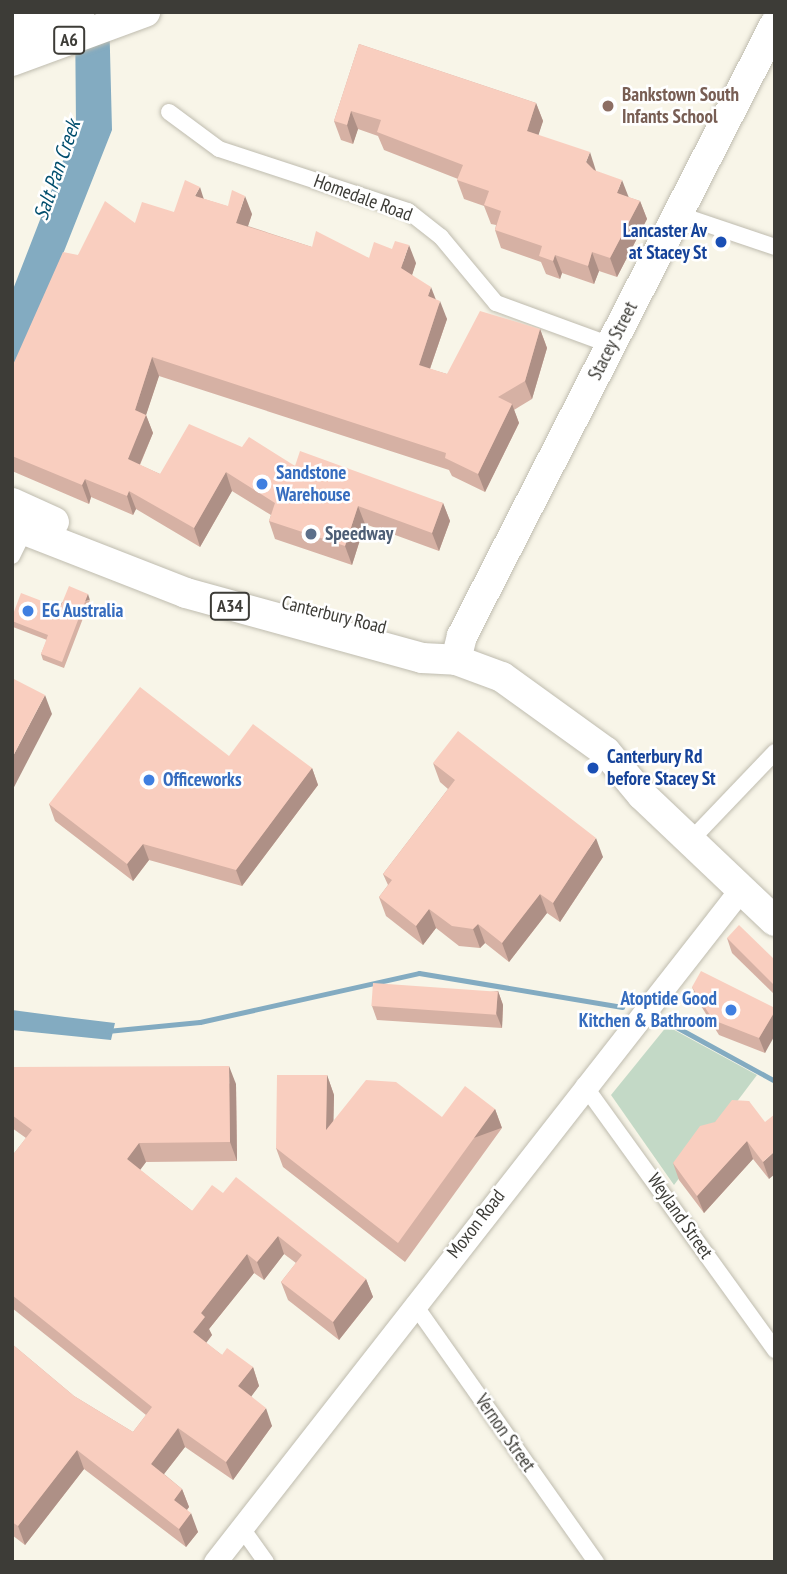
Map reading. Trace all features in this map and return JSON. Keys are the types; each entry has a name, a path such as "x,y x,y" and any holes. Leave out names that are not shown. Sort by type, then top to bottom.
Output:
{"highway":[{"path":"12,14 17,12"},
{"name":"A6","path":"12,37 79,12"},
{"name":"A6","path":"12,61 136,15"},
{"name":"Stacey Street","path":"456,660 461,636 775,24"},
{"name":"Canterbury Road","path":"19,525 186,593 422,658 456,660 502,677 564,716 775,921"}],"main road":[{"name":"Moxon Road","path":"215,1562 584,1085 741,888"}],"street":[{"name":"Homedale Road","path":"169,112 219,149 408,211 441,237 496,303 611,345"},
{"path":"677,214 775,247"},
{"path":"690,841 775,752"},
{"name":"Weyland Street","path":"584,1085 775,1350"},
{"name":"Vernon Street","path":"415,1304 596,1562"},
{"path":"241,1527 266,1562"}],"green space":[{"path":"667,1026 757,1075 674,1185 611,1095"}],"water":[{"path":"75,12 109,12 112,130 12,383 12,292 76,127"},
{"path":"12,1010 115,1023 111,1040 12,1030"}],"building":[{"path":"359,44 536,103 527,131 590,152 586,162 594,170 622,180 617,193 640,201 610,258 592,252 588,266 555,255 553,261 539,256 542,246 495,230 501,211 484,205 489,191 457,180 463,165 377,132 381,120 351,111 347,125 334,121"},
{"path":"185,180 200,187 195,196 228,206 232,190 245,196 236,223 312,247 316,231 369,258 374,242 392,249 395,241 409,245 401,268 431,287 428,296 440,301 419,365 447,374 480,311 540,329 525,381 498,397 512,404 478,474 445,458 446,453 152,357 135,410 146,415 128,459 160,474 189,424 242,447 249,437 295,466 300,451 443,503 432,533 358,506 345,546 269,521 275,503 226,472 194,528 129,491 127,496 85,479 82,485 12,456 12,367 63,252 78,255 105,201 135,223 142,202 174,212"},
{"path":"69,586 88,594 62,662 41,654 48,635 12,621 12,617 21,593 60,608"},
{"path":"12,678 45,695 12,758"},
{"path":"140,687 229,756 253,724 312,768 236,870 143,844 127,864 49,804"},
{"path":"458,731 596,838 553,903 540,894 502,943 478,924 473,929 452,926 429,909 416,926 379,897 392,880 383,874 455,780 433,763"},
{"path":"739,925 775,960 775,986 727,938"},
{"name":"Atoptide Good Kitchen & Bathroom","path":"701,971 775,1008 759,1038 713,1020 692,987"},
{"path":"373,983 498,992 496,1015 371,1006"},
{"path":"229,1066 230,1142 139,1143 127,1159 192,1211 212,1185 223,1193 236,1177 366,1279 333,1322 281,1282 302,1255 278,1236 257,1262 247,1254 201,1313 205,1317 193,1332 222,1355 227,1348 253,1367 238,1386 266,1408 226,1462 178,1428 151,1464 182,1489 174,1500 191,1513 179,1529 77,1450 18,1526 12,1522 12,1344 74,1396 133,1432 152,1407 12,1295 12,1156 32,1130 12,1115 12,1067"},
{"path":"277,1075 327,1075 326,1130 366,1080 396,1082 442,1117 465,1086 495,1109 398,1243 276,1148"},
{"path":"732,1100 749,1101 765,1122 775,1114 775,1151 763,1162 747,1141 697,1196 673,1163 700,1126 715,1122"}],"waterway":[{"path":"107,1031 200,1022 419,973 622,1007"},
{"path":"658,1017 775,1081"}],"place":[{"name":"Bankstown South Infants School","path":"608,106"},
{"name":"Lancaster Av at Stacey St","path":"721,242"},
{"name":"Sandstone Warehouse","path":"262,484"},
{"name":"Speedway","path":"311,534"},
{"name":"EG Australia","path":"28,611"},
{"name":"Canterbury Rd before Stacey St","path":"593,768"},
{"name":"Officeworks","path":"149,780"},
{"name":"Atoptide Good Kitchen & Bathroom","path":"731,1010"}],"water label":[{"name":"Salt Pan Creek","path":"57,170"}]}
